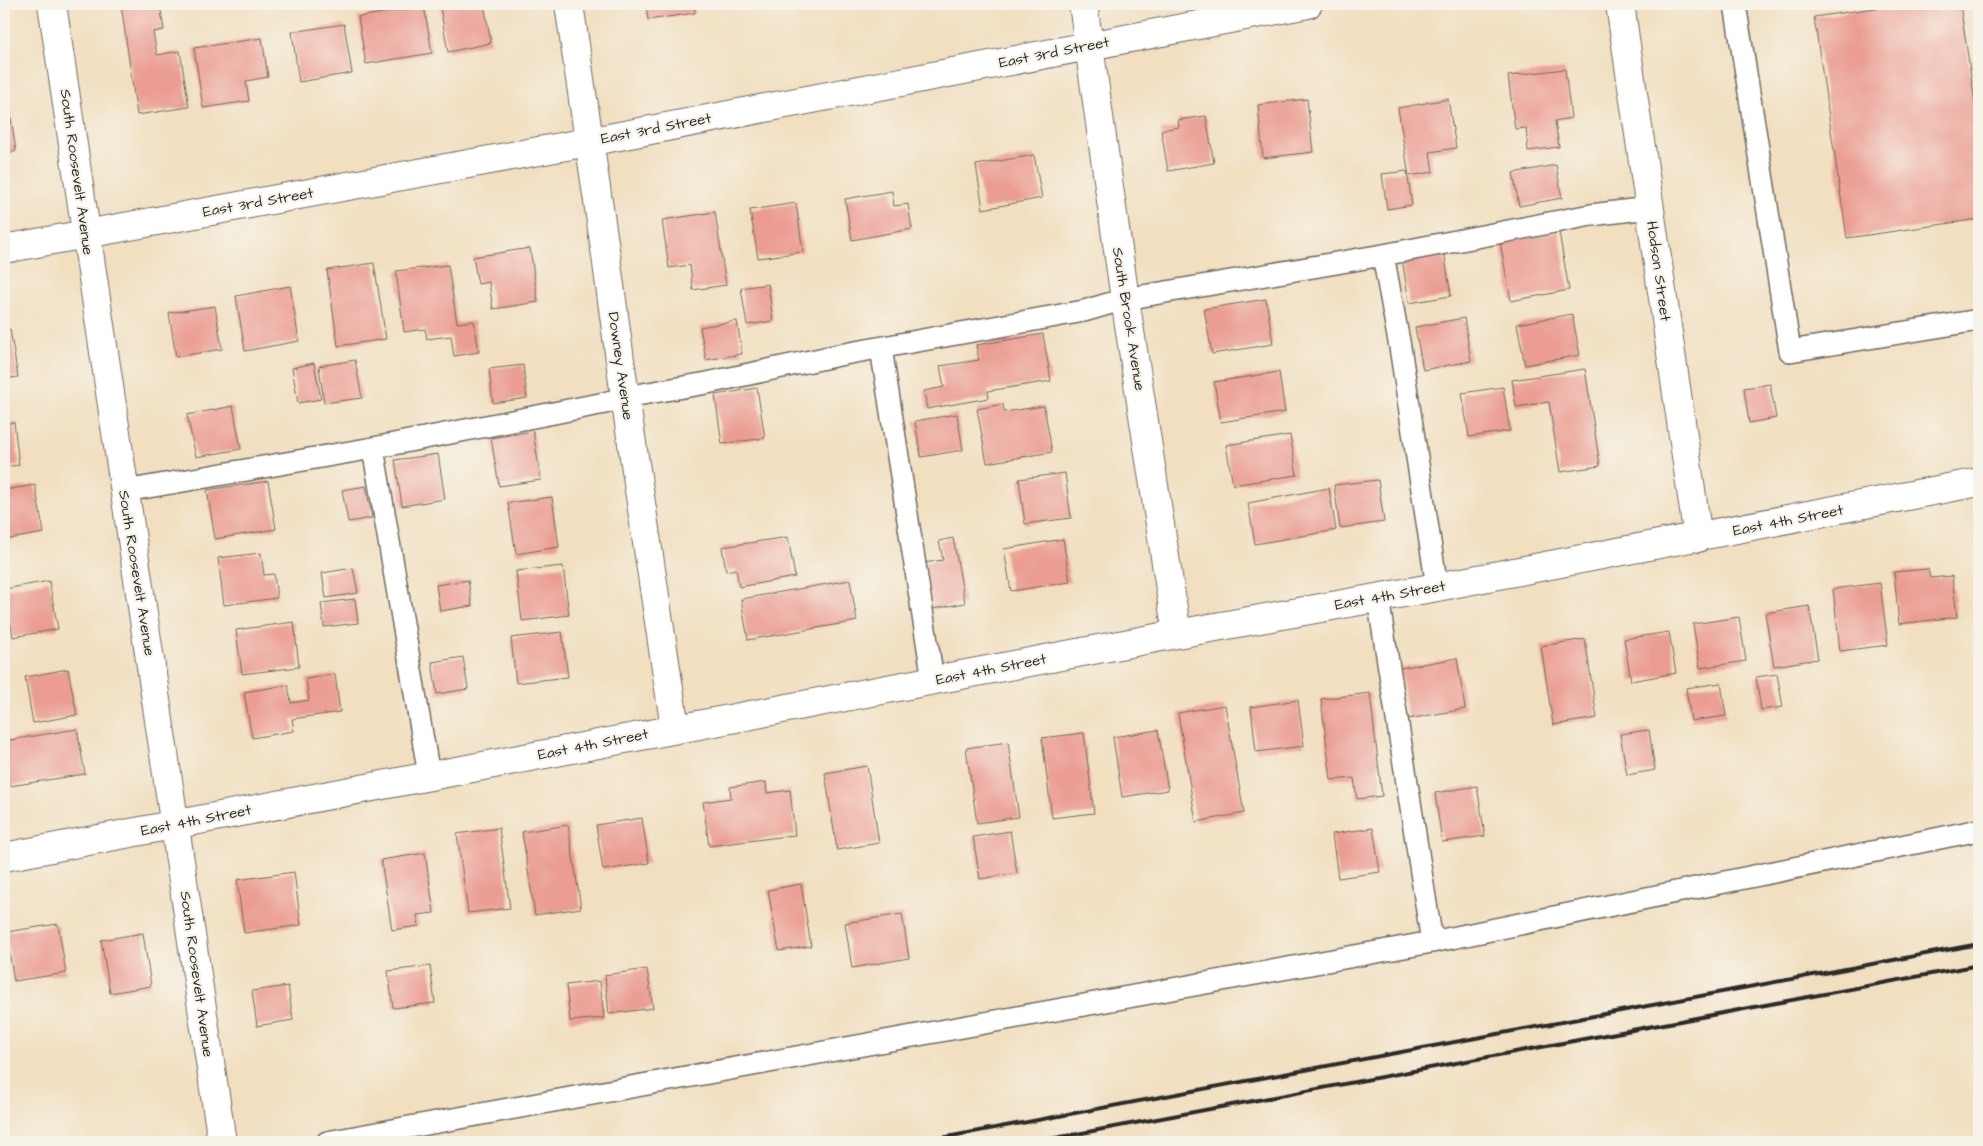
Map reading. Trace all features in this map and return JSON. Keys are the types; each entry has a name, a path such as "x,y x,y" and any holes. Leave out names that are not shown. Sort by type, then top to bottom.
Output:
{"street":[{"name":"South Roosevelt Avenue","path":"52,4 222,1142"},
{"name":"Downey Avenue","path":"569,4 625,397 675,728"},
{"name":"South Brook Avenue","path":"1083,4 1125,299 1178,634"},
{"name":"East 3rd Street","path":"4,249 588,142 1308,4"},
{"name":"Hodson Street","path":"1620,4 1698,538"},
{"name":"East 4th Street","path":"4,857 675,728 1698,538 1979,482"}],"lane":[{"path":"1735,4 1790,351 1979,320"},
{"path":"125,491 373,448 605,403 625,397 1084,311 1125,299 1383,255 1591,216 1650,208"},
{"path":"1383,255 1400,347 1437,587"},
{"path":"881,348 933,680"},
{"path":"373,448 430,775"},
{"path":"1378,598 1432,942"},
{"path":"327,1142 1432,942 1979,830"}],"building":[{"path":"160,4 164,30 153,32 157,55 180,51 189,107 137,115 121,5"},
{"path":"455,4 484,4 491,43 448,52 440,7"},
{"path":"646,4 694,4 695,13 648,20"},
{"path":"1902,4 1960,4 1979,129 1979,219 1847,238 1814,17"},
{"path":"424,6 432,53 366,64 358,17"},
{"path":"344,24 352,73 299,82 292,32"},
{"path":"262,38 268,77 246,81 249,101 203,108 194,48"},
{"path":"1565,69 1571,118 1555,121 1559,147 1528,151 1526,128 1515,129 1508,76"},
{"path":"8,97 16,151 4,154 4,98"},
{"path":"1307,99 1313,152 1263,158 1258,105"},
{"path":"1448,99 1456,148 1430,152 1433,172 1409,176 1398,108"},
{"path":"1206,116 1214,163 1168,171 1161,130 1179,127 1178,120"},
{"path":"1034,155 1042,198 983,209 976,165"},
{"path":"1556,165 1562,198 1519,206 1513,173"},
{"path":"1407,171 1412,205 1387,209 1382,174"},
{"path":"892,191 894,206 908,204 912,229 852,240 845,199"},
{"path":"796,203 803,252 758,258 750,210"},
{"path":"715,212 726,285 693,290 690,265 669,268 662,220"},
{"path":"1559,232 1569,290 1511,301 1500,242"},
{"path":"530,248 538,302 493,309 489,282 478,284 473,257"},
{"path":"1444,251 1451,296 1409,303 1402,258"},
{"path":"374,263 386,339 338,346 327,270"},
{"path":"448,265 457,323 474,321 479,352 454,356 451,336 427,339 425,329 404,332 396,271"},
{"path":"768,284 773,321 747,325 741,288"},
{"path":"290,286 299,341 245,351 236,296"},
{"path":"1266,299 1273,344 1212,354 1204,309"},
{"path":"215,306 222,349 176,357 169,313"},
{"path":"1572,314 1580,355 1525,365 1517,324"},
{"path":"1464,318 1471,361 1423,370 1415,327"},
{"path":"737,321 742,354 706,360 700,327"},
{"path":"10,329 18,377 4,379 4,330"},
{"path":"1043,334 1051,381 988,391 989,398 927,409 924,391 944,387 940,366 979,360 976,345"},
{"path":"355,360 362,398 324,403 319,366"},
{"path":"314,363 321,399 298,403 292,368"},
{"path":"523,365 527,398 493,403 489,369"},
{"path":"1585,369 1600,466 1560,472 1549,402 1516,407 1512,380"},
{"path":"1279,372 1285,412 1221,422 1214,382"},
{"path":"1770,384 1776,418 1749,423 1744,388"},
{"path":"1503,387 1510,431 1469,437 1462,393"},
{"path":"757,388 765,438 722,444 715,395"},
{"path":"1003,404 1004,412 1044,406 1052,452 987,463 977,409"},
{"path":"233,406 241,449 196,457 187,415"},
{"path":"957,414 963,450 921,457 915,421"},
{"path":"14,422 19,465 4,467 4,424"},
{"path":"533,431 541,480 499,486 491,438"},
{"path":"1290,435 1297,475 1233,485 1226,445"},
{"path":"438,454 445,499 402,506 395,460"},
{"path":"1065,473 1071,518 1025,524 1019,479"},
{"path":"1378,480 1384,522 1340,528 1334,485"},
{"path":"268,481 276,529 215,539 207,490"},
{"path":"35,485 44,533 4,540 4,490"},
{"path":"366,486 372,518 348,522 342,490"},
{"path":"1329,488 1336,530 1255,544 1248,503"},
{"path":"552,497 559,547 516,554 508,503"},
{"path":"788,537 795,577 739,587 736,569 726,571 722,547"},
{"path":"953,538 965,603 933,609 924,563 943,560 939,541"},
{"path":"1063,539 1070,582 1011,591 1004,549"},
{"path":"261,553 264,575 274,574 277,598 224,605 218,558"},
{"path":"563,566 569,615 522,621 516,571"},
{"path":"353,568 358,593 326,598 322,573"},
{"path":"1928,569 1930,578 1952,576 1957,617 1899,624 1894,572"},
{"path":"468,580 472,606 440,611 436,585"},
{"path":"850,580 857,621 748,640 741,599"},
{"path":"49,581 58,629 13,637 5,589"},
{"path":"1880,583 1888,645 1840,651 1833,589"},
{"path":"355,599 358,623 324,627 321,603"},
{"path":"1809,606 1818,659 1774,666 1765,613"},
{"path":"1739,617 1746,661 1700,668 1693,624"},
{"path":"294,622 299,667 242,674 236,630"},
{"path":"562,632 568,677 516,683 511,638"},
{"path":"1669,632 1676,673 1631,681 1624,639"},
{"path":"1585,639 1597,718 1553,725 1541,646"},
{"path":"463,657 468,689 437,694 432,662"},
{"path":"1457,658 1465,709 1408,719 1400,668"},
{"path":"68,669 77,715 33,723 25,677"},
{"path":"335,674 340,712 292,719 294,731 252,738 244,692 288,685 291,703 309,700 306,679"},
{"path":"1777,674 1783,707 1761,710 1756,677"},
{"path":"1721,683 1726,716 1691,721 1686,688"},
{"path":"1370,693 1382,796 1357,799 1354,778 1331,780 1321,699"},
{"path":"1298,700 1304,746 1256,752 1251,707"},
{"path":"1225,705 1244,813 1196,822 1178,713"},
{"path":"77,729 85,774 4,787 4,741"},
{"path":"1158,730 1168,790 1122,797 1113,737"},
{"path":"1649,730 1655,770 1627,775 1620,734"},
{"path":"1084,733 1094,813 1052,818 1042,738"},
{"path":"1008,742 1019,817 977,823 966,748"},
{"path":"867,766 879,843 837,850 825,773"},
{"path":"766,782 767,793 790,790 795,835 709,846 703,802 731,798 730,787"},
{"path":"1477,786 1485,836 1442,842 1435,793"},
{"path":"642,818 649,863 603,870 596,825"},
{"path":"568,825 581,908 535,915 522,832"},
{"path":"499,828 510,908 468,913 457,834"},
{"path":"1373,828 1380,872 1338,878 1332,834"},
{"path":"1010,831 1017,873 980,879 973,837"},
{"path":"425,853 434,913 417,915 419,926 392,930 381,860"},
{"path":"294,872 301,925 244,933 237,880"},
{"path":"801,884 811,946 779,951 768,890"},
{"path":"902,914 909,958 852,968 845,923"},
{"path":"58,924 66,973 14,981 6,932"},
{"path":"143,933 151,986 110,993 101,940"},
{"path":"430,966 435,1003 393,1008 388,971"},
{"path":"647,969 653,1008 609,1014 605,975"},
{"path":"600,981 604,1018 570,1021 566,985"},
{"path":"288,986 293,1020 257,1026 252,991"}],"railway":[{"path":"920,1142 1979,944"},
{"path":"1034,1142 1979,965"}]}
